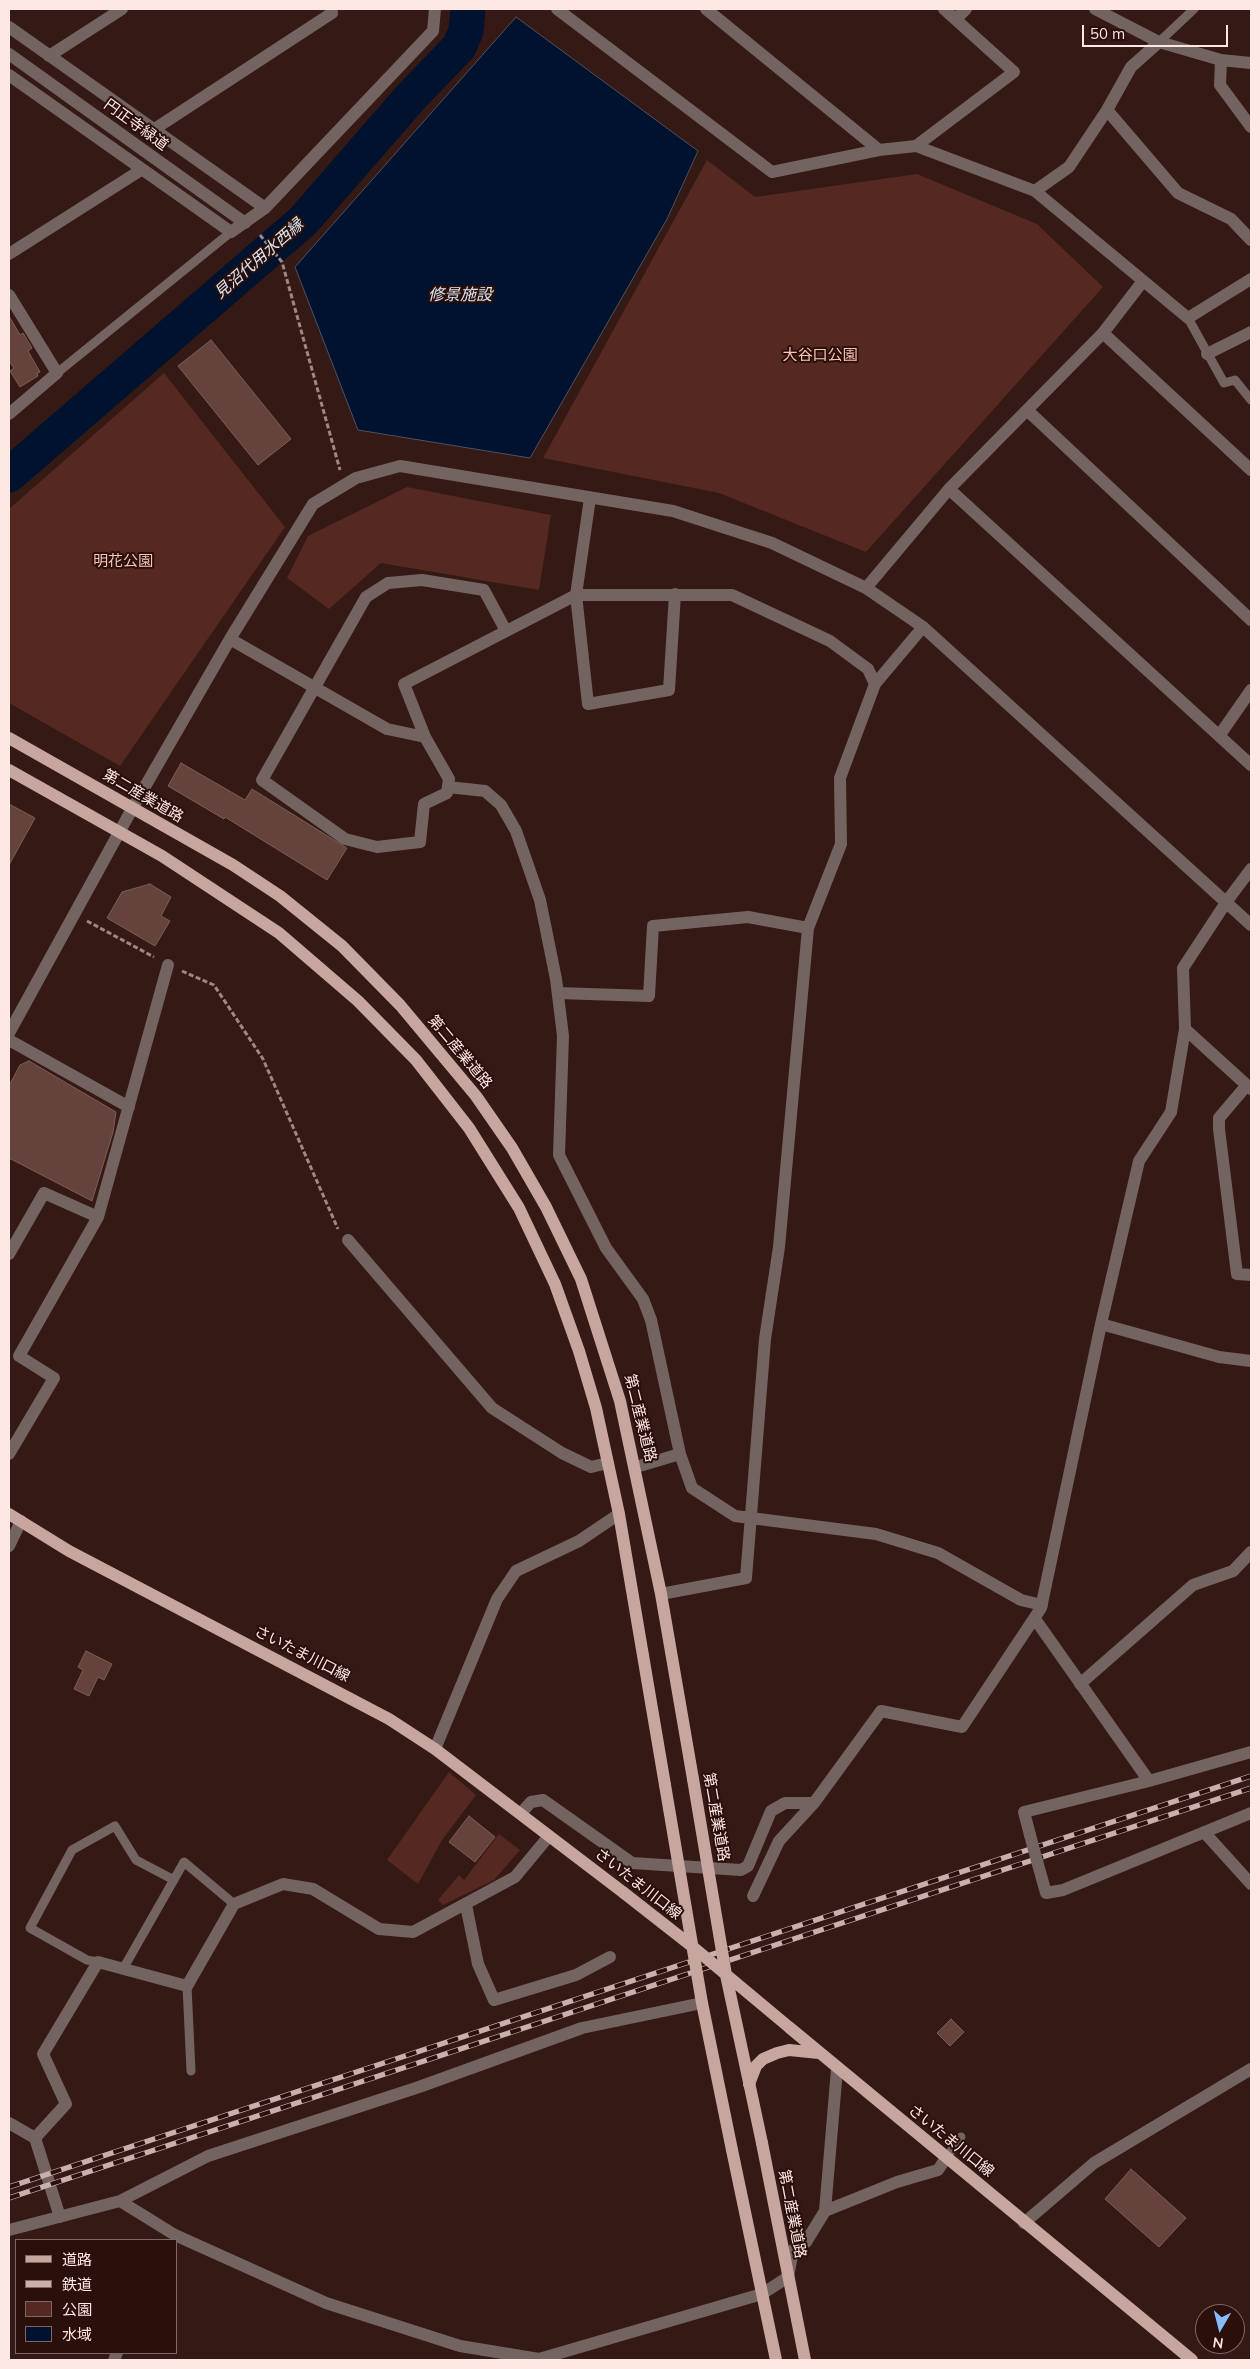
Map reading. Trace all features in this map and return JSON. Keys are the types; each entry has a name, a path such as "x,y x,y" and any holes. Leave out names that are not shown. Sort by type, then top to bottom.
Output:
{"main road":[{"name":"第二産業道路","path":"9,738 241,871 280,896 342,946 400,1005 476,1096 517,1156 546,1207 581,1279 620,1401 636,1466 661,1594 726,1975 805,2360"},
{"path":"9,770 162,856 279,932 358,1001 422,1068 469,1128 519,1208 555,1284 579,1351 596,1408 619,1514 702,2003 776,2360"},
{"name":"さいたま川口線","path":"9,1514 69,1551 389,1719 435,1749 521,1813 693,1947 837,2069 1192,2360"},
{"path":"749,2084 756,2066 763,2058 777,2052 789,2050 819,2054"}],"street":[{"path":"49,56 122,9"},
{"path":"152,130 332,13 332,9"},
{"path":"9,75 231,232 265,208 433,31 435,9"},
{"path":"556,9 772,172 879,150 916,146 1035,191 1188,318 1251,279"},
{"path":"706,9 879,150"},
{"path":"916,146 1014,72 944,9"},
{"path":"956,19 966,9"},
{"path":"1095,9 1116,13 1160,42 1221,60 1251,64"},
{"path":"9,27 152,130 265,208"},
{"path":"1035,191 1069,167 1107,110 1131,67 1160,42"},
{"name":"円正寺緑道","path":"9,54 245,223"},
{"path":"1221,60 1220,85 1251,127"},
{"path":"1107,110 1178,192 1230,219 1251,240"},
{"path":"9,254 141,170"},
{"path":"866,588 949,489 1103,333 1143,281"},
{"path":"9,295 57,373 9,414"},
{"path":"1207,354 1251,332"},
{"path":"1103,333 1251,470"},
{"path":"1028,411 1251,620"},
{"path":"9,1033 132,808 230,639 313,504 356,478 400,466 673,511 772,543 866,588 923,626 1251,925"},
{"path":"949,489 1251,766"},
{"path":"590,498 576,595 588,704 669,690 674,594"},
{"path":"506,632 484,590 422,580 388,583 366,597 313,687 262,780 345,839 377,847 420,842 424,804 446,793 449,779 425,737 404,684 506,632 576,595 732,595 830,641 868,668 875,684"},
{"path":"661,1594 746,1578 765,1339 779,1247 808,928 841,844 840,778 875,684 923,626"},
{"path":"230,639 387,728 425,737"},
{"path":"1219,736 1251,690"},
{"path":"448,787 485,791 501,805 516,831 540,900 558,993 563,1036 559,1155 606,1248 643,1299 651,1320 680,1454 692,1488 735,1516 876,1534 938,1553 1021,1600 1042,1605"},
{"path":"753,1896 779,1841 814,1803 881,1711 962,1727 1035,1619 1042,1605 1139,1161 1171,1112 1185,1029 1183,968 1251,869"},
{"path":"558,993 649,996 653,926 748,917 808,928"},
{"path":"9,1454 54,1378 19,1356 98,1217 168,965"},
{"path":"1185,1029 1249,1087 1219,1118 1219,1129 1237,1274 1251,1275"},
{"path":"9,1040 130,1107"},
{"path":"9,1254 44,1193 98,1217"},
{"path":"348,1240 492,1408 562,1453 591,1466 608,1463"},
{"path":"1102,1324 1219,1357 1251,1361"},
{"path":"636,1466 680,1454"},
{"path":"435,1749 497,1599 516,1571 579,1541 619,1514"},
{"path":"9,1546 21,1521"},
{"path":"1080,1684 1193,1585 1233,1571 1251,1552"},
{"path":"1035,1619 1149,1782"},
{"path":"1251,1752 1149,1782 1024,1812 1046,1893 1063,1890 1251,1813"},
{"path":"521,1813 531,1802 543,1800 632,1864 741,1870 748,1866 771,1811 785,1803 814,1803"},
{"path":"1204,1832 1251,1884"},
{"path":"35,2138 66,2104 43,2054 98,1962 188,1986 234,1904 283,1884 313,1889 379,1928 413,1932 515,1877 549,1836"},
{"path":"466,1904 478,1964 494,2000 576,1975 610,1957"},
{"path":"9,2230 120,2201 208,2156 419,2087 582,2028 702,2003"},
{"path":"178,2240 326,2303 460,2346 539,2359 762,2294 788,2277 793,2250 806,2242 825,2211 837,2069"},
{"path":"1024,2222 1094,2163 1251,2069"},
{"path":"9,2123 35,2138 60,2217"},
{"path":"825,2211 897,2182 938,2170 946,2158"},
{"path":"120,2201 174,2238"}],"lane":[{"path":"1160,42 1194,9"},
{"path":"57,373 231,232"},
{"path":"1188,318 1224,383 1235,380 1251,400"},
{"path":"98,1962 87,1960 30,1928 72,1850 115,1826 136,1860 174,1880"},
{"path":"123,1970 184,1862 234,1904"},
{"path":"188,1986 191,2071"},
{"path":"946,2158 961,2137"}],"path":[{"path":"260,235 282,262 344,485"},
{"path":"74,914 168,965 214,985 263,1059 335,1226 348,1240"}],"green space":[{"name":"大谷口公園","path":"707,160 755,197 917,174 1037,224 1103,287 866,552 719,493 543,458"},
{"name":"明花公園","path":"164,373 285,527 120,766 9,703 9,509"},
{"path":"407,487 551,515 539,590 381,563 329,609 287,578 308,536"},
{"path":"449,1772 476,1795 442,1840 418,1884 387,1860"},
{"path":"499,1834 520,1850 494,1880 443,1905 438,1900 459,1875 464,1880"}],"water":[{"name":"修景施設","path":"516,17 698,151 667,219 530,458 358,430 295,267"}],"building":[{"path":"9,316 20,335 23,333 32,348 28,351 40,372 37,373 38,376 20,387 10,371 14,368 9,361"},
{"path":"211,340 291,439 258,465 178,366"},
{"path":"181,763 245,800 252,789 347,848 327,880 225,817 224,819 168,786"},
{"path":"9,804 35,818 9,865"},
{"path":"150,884 171,897 161,916 170,921 155,946 107,918 122,892"},
{"path":"29,1061 116,1112 113,1132 92,1201 9,1158 9,1086 20,1065"},
{"path":"86,1651 112,1664 104,1680 98,1677 89,1696 74,1689 83,1670 78,1667"},
{"path":"469,1816 495,1837 475,1862 449,1842"},
{"path":"951,2019 964,2032 950,2046 937,2033"},
{"path":"1131,2169 1186,2218 1159,2247 1105,2199"}],"waterway":[{"name":"見沼代用水西縁","path":"9,475 303,221 410,98 459,47 466,31 468,9"}],"railway":[{"path":"9,2187 1251,1776"},
{"path":"9,2198 1251,1788"}]}
